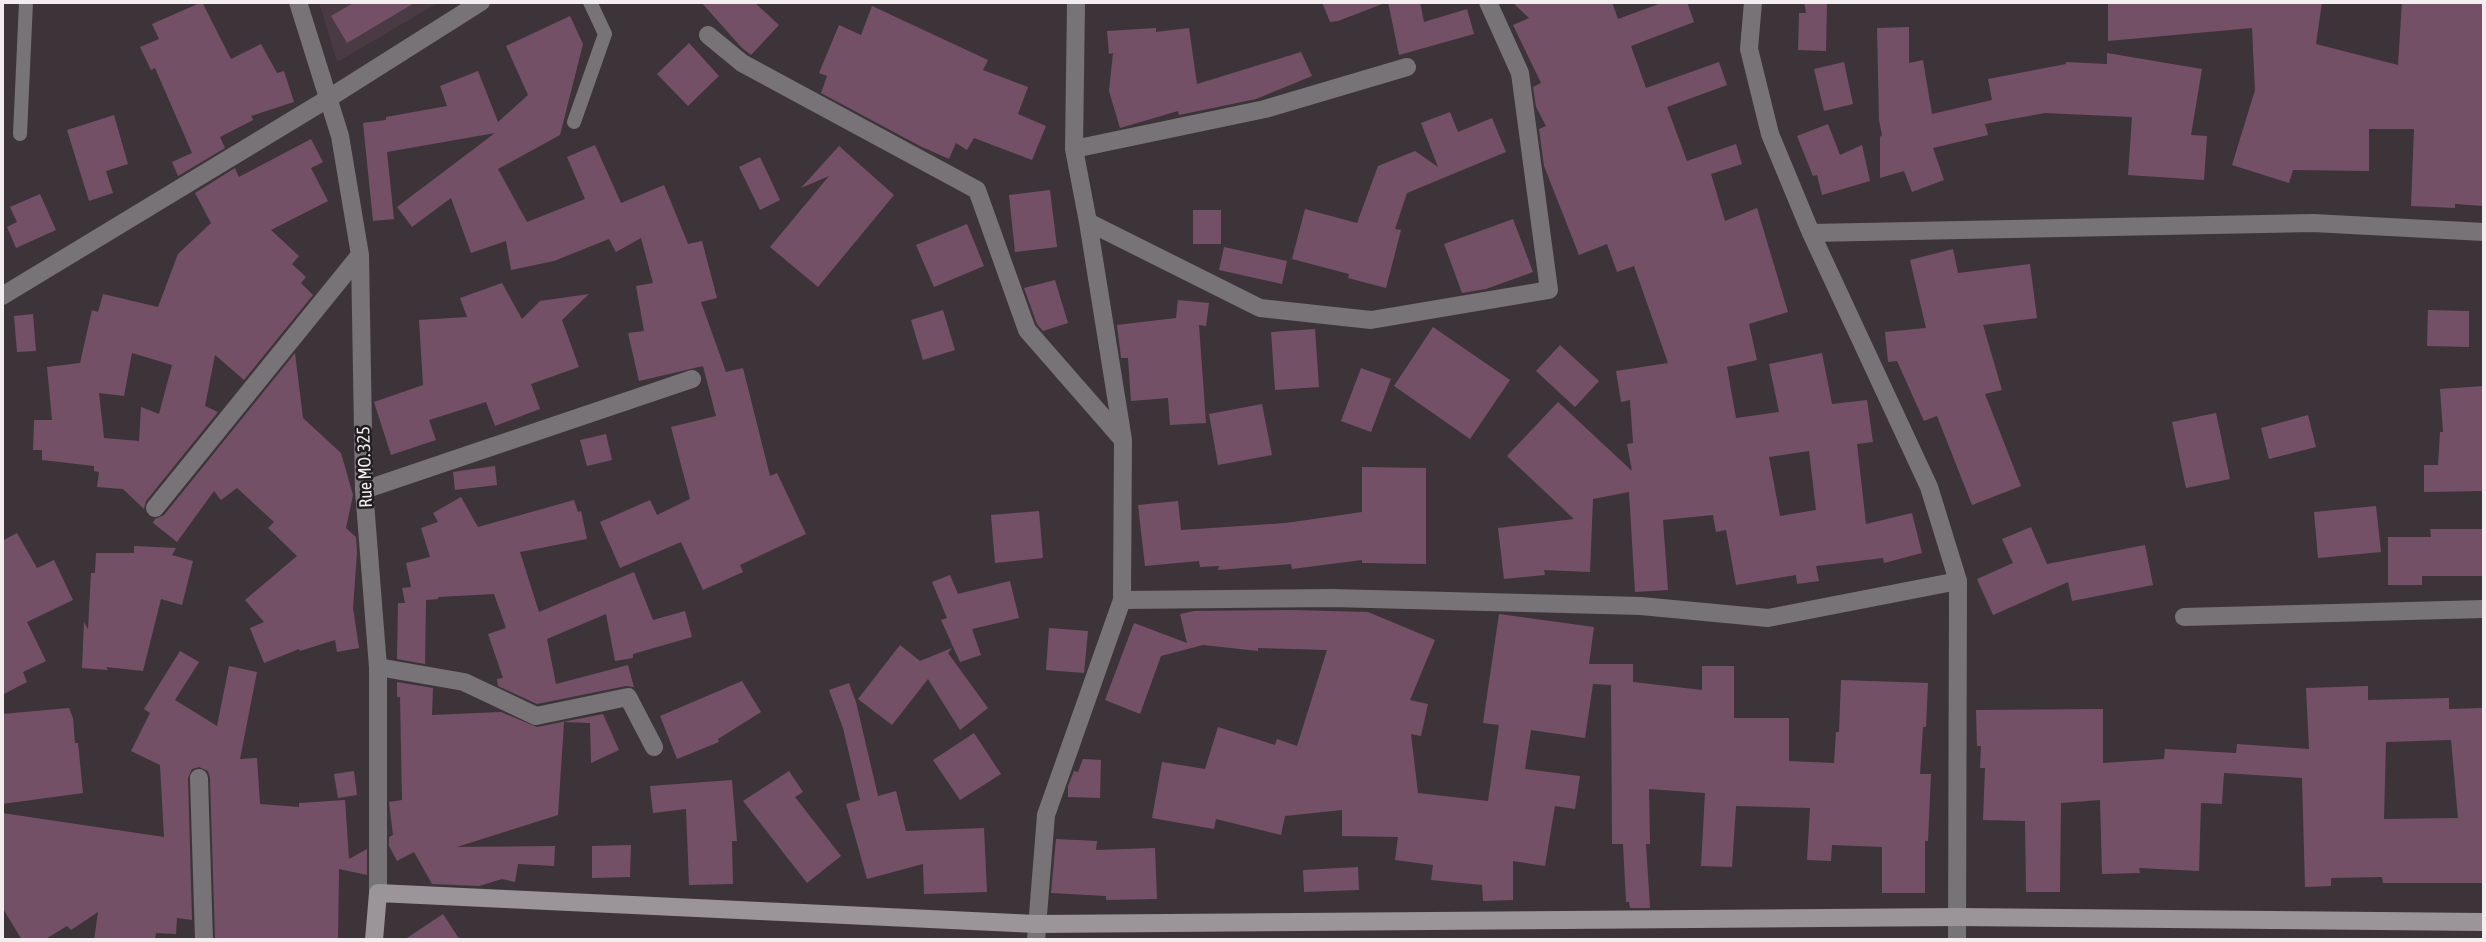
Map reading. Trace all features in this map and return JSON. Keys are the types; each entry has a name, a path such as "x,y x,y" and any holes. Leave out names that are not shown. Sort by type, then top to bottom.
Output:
{"street":[{"name":"Rue MO. 325","path":"299,2 340,136 360,255 364,490 378,667 379,893 374,940"},
{"path":"2,296 330,98 481,2"},
{"path":"1036,932 1046,815 1122,600 1123,440 1074,149 1076,2"},
{"path":"1088,222 1260,308 1371,320 1549,290 1520,73 1488,2"},
{"path":"1753,2 1749,49 1770,134 1811,233 1929,487 1958,580 1957,940"},
{"path":"708,35 742,63 977,190 1027,330 1123,440"},
{"path":"1074,149 1265,109 1407,67"},
{"path":"1811,233 2313,223 2484,232"},
{"path":"155,508 360,255"},
{"path":"364,490 692,379"},
{"path":"1122,600 1332,598 1641,606 1768,618 1958,580"},
{"path":"2184,617 2484,608"},
{"path":"378,667 464,682 536,716 628,697 654,747"},
{"path":"199,778 204,940"},
{"path":"379,893 1036,932 1956,917 2484,922"}],"lane":[{"path":"20,135 26,2"},
{"path":"573,122 605,34 590,2"}],"shaded area":[{"path":"319,2 440,2 337,62"}],"building":[{"path":"202,2 231,59 261,44 277,73 284,71 294,102 251,116 253,120 220,137 225,148 178,176 172,162 192,153 155,68 151,70 140,47 159,39 152,24"},
{"path":"355,2 416,2 347,43 331,16"},
{"path":"701,2 754,2 779,25 751,55"},
{"path":"1322,2 1385,2 1385,3 1330,22"},
{"path":"1388,2 1420,2 1424,22 1467,9 1474,34 1399,55"},
{"path":"1512,2 1612,2 1618,19 1664,2 1687,2 1694,22 1631,46 1646,88 1719,62 1727,85 1667,107 1687,161 1736,144 1742,164 1711,174 1725,221 1757,208 1788,312 1749,324 1757,360 1727,367 1736,418 1779,412 1769,364 1822,353 1832,404 1867,400 1873,442 1857,444 1866,524 1912,513 1922,553 1884,563 1883,558 1816,566 1819,581 1797,584 1796,575 1736,585 1726,530 1716,532 1713,515 1663,520 1668,590 1635,592 1629,492 1593,499 1590,572 1544,570 1545,575 1504,579 1498,528 1574,519 1507,456 1558,402 1632,471 1627,444 1633,443 1630,400 1621,402 1616,371 1668,363 1634,266 1617,272 1607,244 1579,255 1544,166 1539,129 1546,126 1536,107 1533,87 1541,83 1513,25 1529,18","holes":["1809,451 1816,510 1780,516 1769,457"]},
{"path":"1804,2 1827,2 1826,51 1798,50 1799,13 1806,13"},
{"path":"2108,2 2322,2 2316,44 2398,65 2402,2 2484,2 2484,206 2411,206 2414,129 2369,129 2369,171 2293,170 2289,183 2232,165 2255,90 2252,28 2108,41"},
{"path":"872,6 988,60 983,70 1028,87 1018,114 1046,126 1032,160 974,138 967,150 956,143 949,159 821,93 827,76 819,73 839,25 861,35"},
{"path":"570,16 583,44 560,135 498,169 527,222 585,199 567,157 595,145 621,203 664,185 688,244 702,241 717,298 701,302 726,372 743,368 770,476 777,473 806,534 740,565 743,572 703,590 681,542 620,568 600,522 650,500 657,515 690,499 671,427 716,416 703,366 639,381 628,333 644,331 636,286 653,283 641,238 616,252 609,239 554,261 511,270 506,241 471,253 451,198 412,227 397,207 495,133 387,152 394,219 373,221 363,123 447,106 440,86 478,71 498,122 528,95 506,46"},
{"path":"1909,27 1909,63 1923,60 1932,114 1992,100 1988,79 2066,62 2107,64 2107,53 2202,69 2191,135 2207,136 2204,180 2128,175 2132,117 2045,113 1985,124 1988,135 1933,148 1944,180 1912,192 1904,171 1880,178 1882,135 1879,120 1877,28"},
{"path":"1156,28 1156,32 1189,28 1197,84 1301,52 1312,76 1256,99 1179,115 1178,111 1120,128 1109,91 1113,53 1109,54 1107,31"},
{"path":"689,43 719,76 688,106 657,74"},
{"path":"1844,62 1853,104 1824,111 1814,69"},
{"path":"1450,112 1458,132 1492,118 1506,152 1407,193 1395,229 1401,230 1386,288 1348,278 1349,274 1292,259 1305,209 1357,223 1378,166 1415,151 1438,167 1421,123"},
{"path":"114,115 128,164 106,171 113,193 89,201 67,130"},
{"path":"1828,124 1840,155 1862,145 1870,181 1822,195 1817,175 1813,176 1797,136"},
{"path":"311,139 323,162 311,168 328,201 271,230 299,256 292,264 306,277 301,283 313,295 244,380 215,355 205,406 218,412 146,501 144,509 123,489 97,487 99,472 94,471 94,466 42,460 42,450 33,450 34,420 52,420 47,367 80,363 92,310 98,312 103,294 158,307 178,254 211,223 195,193 235,168 239,177","holes":["132,353 172,365 159,414 141,407 139,441 104,438 99,393 124,396"]},
{"path":"839,146 894,195 818,287 770,247 829,176 801,188"},
{"path":"760,157 780,200 760,210 739,167"},
{"path":"1050,190 1057,247 1015,252 1009,195"},
{"path":"40,194 56,230 16,248 7,227 17,222 10,207"},
{"path":"1193,210 1221,210 1221,244 1193,244"},
{"path":"1513,219 1533,272 1486,289 1462,293 1444,244"},
{"path":"967,224 984,266 934,287 916,245"},
{"path":"1224,247 1287,261 1282,284 1219,270"},
{"path":"1953,249 1958,273 2030,264 2037,318 1983,325 2002,390 1985,394 2021,486 1972,505 1937,416 1924,421 1897,361 1888,362 1885,332 1926,328 1910,260"},
{"path":"1055,280 1068,323 1043,331 1037,324 1024,288"},
{"path":"502,283 522,319 540,301 589,294 562,320 579,367 531,384 540,409 495,426 486,402 429,420 436,440 391,455 374,402 423,385 419,320 467,317 460,298"},
{"path":"1178,300 1209,303 1206,326 1199,325 1206,423 1170,425 1168,398 1131,401 1128,358 1121,358 1117,325 1176,318"},
{"path":"943,310 955,350 923,360 911,320"},
{"path":"2428,310 2469,311 2469,347 2427,346"},
{"path":"33,314 36,351 17,352 14,316"},
{"path":"1433,327 1510,380 1470,439 1394,386"},
{"path":"1315,329 1319,387 1275,390 1271,332"},
{"path":"1560,345 1599,381 1575,407 1536,371"},
{"path":"295,353 303,418 341,453 353,495 346,528 356,537 353,608 359,648 337,652 335,640 300,651 299,649 264,663 250,628 264,622 245,600 297,556 268,528 274,522 237,488 221,500 214,491 177,542 153,523 164,515"},
{"path":"1361,368 1391,379 1371,432 1341,421"},
{"path":"2484,386 2484,491 2424,492 2424,465 2438,465 2440,432 2443,432 2440,389"},
{"path":"1262,404 1272,455 1218,465 1209,414"},
{"path":"2216,413 2230,479 2186,488 2172,422"},
{"path":"2308,415 2316,447 2269,459 2261,428"},
{"path":"606,434 612,460 587,466 580,440"},
{"path":"495,466 497,485 455,490 453,472"},
{"path":"1362,467 1426,468 1426,564 1362,563 1362,560 1292,569 1291,564 1218,570 1219,566 1200,567 1199,561 1145,566 1138,505 1178,501 1181,530 1286,523 1362,512"},
{"path":"461,497 478,527 574,500 578,512 581,511 587,539 520,552 539,612 634,572 653,620 685,611 692,637 633,654 633,658 615,661 606,614 547,639 556,684 628,665 634,687 626,686 537,704 498,686 497,679 503,678 488,634 506,628 494,594 438,597 426,600 425,664 397,659 398,603 405,603 402,588 411,587 406,563 430,557 421,528 438,522 433,513"},
{"path":"2376,506 2381,552 2318,558 2314,512"},
{"path":"1039,511 1043,558 995,563 991,515"},
{"path":"2031,527 2047,564 2145,545 2153,585 2072,601 2068,582 1993,615 1977,579 2013,563 2002,539"},
{"path":"2430,529 2484,529 2484,576 2422,576 2422,585 2388,585 2388,537 2431,537"},
{"path":"17,533 37,568 54,560 73,600 27,622 46,661 23,672 27,682 2,695 2,541"},
{"path":"134,546 176,548 172,555 193,561 182,605 161,599 143,671 106,667 108,670 82,668 84,622 88,629 91,573 95,573 96,553 134,553"},
{"path":"950,575 958,594 1010,581 1019,618 972,629 981,655 960,662 941,620 947,618 932,582"},
{"path":"1194,611 1368,612 1435,640 1410,700 1428,704 1421,736 1411,734 1418,793 1488,801 1499,725 1483,723 1499,614 1594,627 1589,664 1633,664 1633,682 1702,690 1702,666 1734,666 1734,718 1789,718 1789,761 1834,763 1836,732 1839,732 1841,680 1928,683 1920,774 1931,774 1928,841 1925,841 1925,893 1882,893 1882,847 1832,845 1831,861 1807,860 1810,808 1736,806 1732,867 1701,866 1705,793 1649,789 1650,844 1646,844 1650,908 1630,908 1629,902 1626,902 1623,844 1612,844 1611,685 1593,684 1585,738 1531,730 1525,769 1580,776 1575,809 1555,806 1545,866 1513,861 1513,900 1483,901 1482,885 1431,880 1433,865 1395,860 1398,837 1342,836 1342,810 1285,816 1281,835 1216,819 1214,829 1152,818 1162,762 1205,769 1218,727 1275,745 1277,739 1297,746 1327,650 1258,648 1258,651 1203,645 1161,656 1140,714 1105,700 1134,623 1187,643 1180,614"},
{"path":"1049,628 1088,631 1084,673 1046,670"},
{"path":"900,645 920,661 952,648 948,653 988,708 960,730 928,679 892,725 858,699"},
{"path":"180,651 199,662 175,700 217,726 229,666 257,672 240,759 257,758 260,804 299,807 299,803 345,800 349,859 367,849 367,875 339,869 338,940 215,940 210,778 208,771 199,767 192,769 188,778 192,920 177,918 176,934 156,933 155,940 94,940 98,912 71,930 67,926 44,940 22,940 2,907 2,813 164,837 160,765 131,751 150,713 144,709"},
{"path":"742,681 761,712 718,739 719,742 677,759 660,716"},
{"path":"397,682 433,688 432,715 501,712 537,727 603,714 619,750 591,763 590,723 564,722 558,815 457,847 555,846 554,866 518,864 515,882 502,879 479,886 432,884 414,852 397,861 389,846 389,837 393,835 389,802 402,800 400,697 397,697"},
{"path":"849,683 878,796 896,791 906,831 984,828 987,892 924,894 923,864 867,879 846,804 860,800 843,728 829,690"},
{"path":"2368,686 2368,700 2449,698 2449,709 2484,708 2484,883 2383,883 2382,877 2331,878 2331,886 2305,887 2302,778 2224,773 2222,804 2201,803 2199,871 2139,868 2140,873 2102,874 2100,800 2061,803 2060,892 2026,892 2025,821 1983,820 1985,768 1980,768 1981,746 1977,746 1976,710 2103,709 2103,763 2164,759 2165,749 2236,753 2237,744 2309,749 2306,688","holes":["2451,740 2458,818 2384,819 2386,742"]},
{"path":"69,708 73,718 75,743 78,743 83,793 2,804 2,714"},
{"path":"974,733 1001,774 960,800 933,760"},
{"path":"1083,759 1101,760 1100,798 1068,797 1068,786"},
{"path":"354,771 357,795 338,798 334,774"},
{"path":"789,771 803,792 795,797 841,856 807,883 743,801"},
{"path":"732,780 737,841 732,841 733,884 689,885 686,809 653,813 650,786"},
{"path":"1056,839 1097,841 1096,850 1155,848 1157,899 1106,900 1106,896 1051,893"},
{"path":"631,845 630,877 592,878 592,846"},
{"path":"1358,867 1359,890 1304,892 1303,870"},
{"path":"443,914 460,940 404,940"}]}
